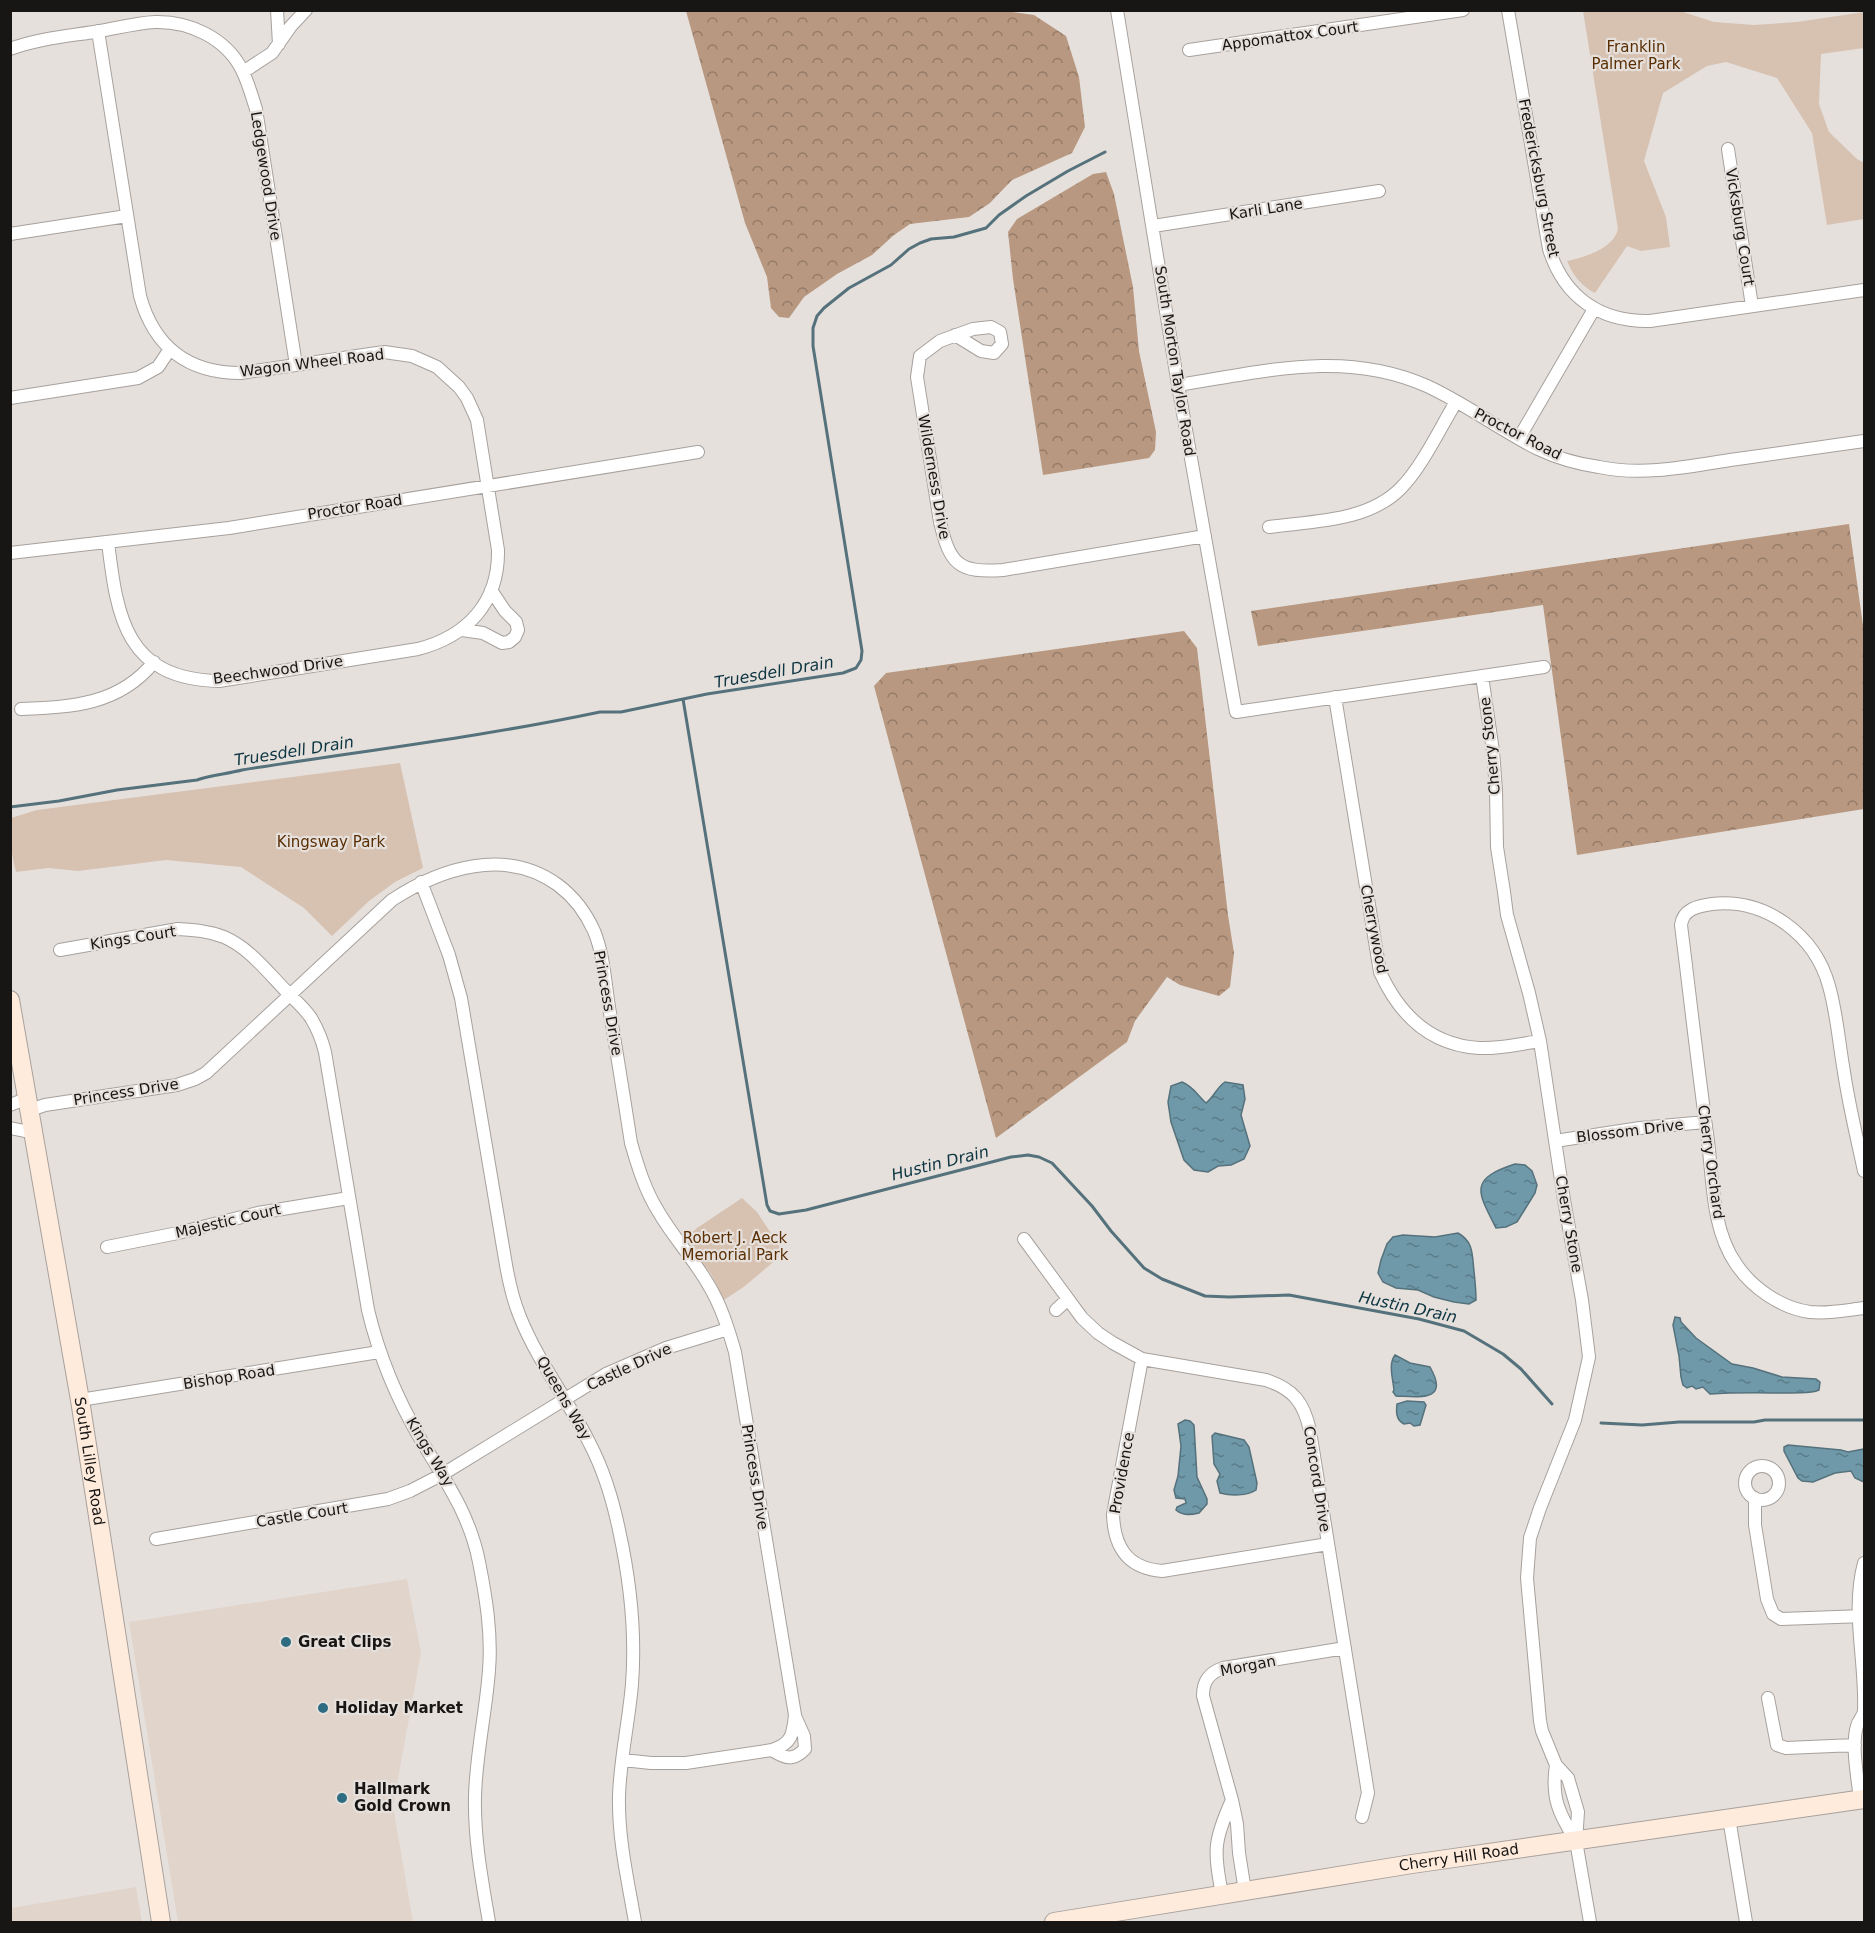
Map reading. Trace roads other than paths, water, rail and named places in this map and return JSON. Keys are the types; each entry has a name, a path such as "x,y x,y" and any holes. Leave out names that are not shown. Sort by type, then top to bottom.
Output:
{"street":[{"path":"277,10 279,44"},
{"path":"243,72 266,58 306,10"},
{"name":"South Morton Taylor Road","path":"1117,10 1178,385 1236,712"},
{"name":"Appomattox Court","path":"1189,50 1462,10"},
{"name":"Fredericksburg Street","path":"1508,10 1549,249 1565,283 1579,298 1594,309 1616,318 1642,321 1864,290"},
{"name":"Ledgewood Drive","path":"10,49 54,38 153,22 178,24 195,29 219,43 238,63 256,109 296,365"},
{"name":"Wagon Wheel Road","path":"98,31 144,308 155,332 170,349 194,365 224,373 241,373 384,352 412,356 437,367 459,387 474,411 480,430 488,486"},
{"name":"Vicksburg Court","path":"1728,149 1752,306"},
{"name":"Karli Lane","path":"1153,226 1379,191"},
{"path":"10,234 127,216"},
{"path":"1519,438 1594,309"},
{"name":"Wilderness Drive","path":"955,335 940,341 920,357 916,377 945,546 958,564 980,572 1003,570 1205,536"},
{"path":"10,398 138,378 158,367 170,349"},
{"name":"Proctor Road","path":"1178,385 1306,366 1345,365 1377,370 1429,387 1539,449 1579,463 1609,469 1665,470 1864,441"},
{"path":"1269,527 1357,514 1383,503 1413,475 1456,402"},
{"name":"Proctor Road","path":"10,553 228,528 698,452"},
{"name":"Beechwood Drive","path":"108,542 113,586 122,620 134,644 168,671 183,677 219,681 418,649 443,642 462,630 481,610 495,577 498,550 488,486"},
{"path":"462,630 483,633 502,643 509,642 515,637 518,630 516,622 505,611 491,590"},
{"path":"21,709 82,704 104,698 135,682 154,662"},
{"name":"Cherry Stone","path":"1236,712 1544,667"},
{"name":"Cherry Stone","path":"1482,676 1493,751 1497,847 1507,915 1540,1041 1582,1300 1589,1357 1575,1420 1535,1520 1530,1538 1528,1564 1528,1596 1540,1721 1556,1766 1568,1778 1578,1812 1576,1841"},
{"name":"Cherrywood","path":"1335,697 1377,958 1387,988 1406,1015 1441,1039 1467,1047 1480,1048 1540,1041"},
{"name":"Princess Drive","path":"10,1106 45,1105 177,1085 195,1079 216,1066 392,900 422,882 446,873 494,864 531,870 551,880 568,894 583,911 594,930 600,952 631,1143 639,1170 659,1212 709,1285 721,1309 735,1352 795,1715 804,1736 805,1749 791,1759 772,1750"},
{"name":"Queens Way","path":"422,882 449,955 461,998 513,1299 528,1335 591,1444 614,1507 623,1548 631,1612 633,1653 632,1685 622,1760 619,1816 634,1923"},
{"name":"Cherry Orchard","path":"1864,1171 1845,1080 1832,997 1824,970 1815,955 1787,924 1755,908 1723,904 1705,906 1686,912 1682,925 1705,1122 1718,1217 1727,1250 1753,1284 1770,1297 1795,1308 1810,1312 1864,1308"},
{"name":"Kings Court","path":"60,950 178,929 196,930 223,937 247,951 290,995"},
{"name":"Kings Way","path":"290,995 310,1016 324,1045 368,1310 379,1352 405,1411 460,1504 479,1561 488,1617 489,1671 475,1797 478,1848 489,1923"},
{"name":"South Lilley Road","path":"10,1000 80,1400 161,1923"},
{"name":"Blossom Drive","path":"1555,1141 1640,1128 1705,1122"},
{"path":"10,1128 34,1133"},
{"name":"Majestic Court","path":"107,1247 178,1233 258,1213 349,1198"},
{"name":"Concord Drive","path":"1024,1239 1068,1299 1098,1333 1113,1344 1142,1359 1266,1380 1281,1385 1298,1400 1308,1420 1368,1792 1362,1817"},
{"path":"1056,1310 1068,1299"},
{"name":"Castle Drive","path":"443,1474 606,1374 644,1356 728,1329"},
{"name":"Bishop Road","path":"80,1400 379,1352"},
{"name":"Providence","path":"1142,1359 1113,1514 1119,1546 1130,1559 1144,1568 1162,1571 1328,1544"},
{"name":"Castle Court","path":"156,1539 378,1502 410,1491 443,1474"},
{"path":"1755,1498 1755,1525 1767,1599 1773,1614 1781,1619 1862,1616"},
{"path":"1862,1799 1856,1745 1857,1725 1864,1713 1861,1575 1864,1563"},
{"name":"Morgan","path":"1245,1891 1237,1824 1203,1696 1204,1683 1214,1671 1223,1668 1345,1648"},
{"path":"1768,1698 1777,1745 1786,1748 1856,1745"},
{"name":"Princess Drive","path":"622,1760 686,1763 772,1750 783,1746 793,1734 795,1715"},
{"name":"Cherry Stone","path":"1556,1766 1553,1782 1560,1815 1576,1841"},
{"name":"Cherry Hill Road","path":"1064,1922 1392,1867 1862,1799"},
{"path":"1222,1895 1215,1853 1217,1840 1232,1800"},
{"path":"1729,1818 1746,1923"},
{"path":"1576,1841 1590,1923"}],"water":[{"path":"1182,1082 1206,1103 1225,1082 1243,1085 1245,1099 1241,1115 1250,1146 1244,1159 1231,1165 1218,1166 1208,1172 1194,1170 1184,1160 1171,1122 1168,1102 1171,1086"},
{"path":"1515,1164 1525,1165 1532,1171 1537,1185 1535,1193 1517,1222 1496,1228 1484,1204 1481,1188 1490,1175"},
{"path":"1458,1233 1470,1245 1476,1300 1469,1304 1454,1302 1418,1290 1396,1288 1383,1282 1378,1273 1387,1244 1393,1237 1403,1235 1435,1237"},
{"path":"1675,1317 1680,1318 1696,1338 1732,1364 1782,1377 1816,1379 1820,1382 1819,1390 1805,1393 1710,1394 1703,1387 1687,1388 1683,1385 1681,1377 1673,1325"},
{"path":"1395,1355 1410,1363 1430,1367 1435,1378 1434,1392 1414,1397 1396,1396 1393,1392 1391,1367"},
{"path":"1407,1401 1424,1402 1426,1405 1420,1425 1404,1424 1398,1418 1397,1404"},
{"path":"1185,1420 1194,1425 1197,1477 1207,1499 1207,1504 1199,1513 1190,1515 1176,1510 1177,1507 1186,1503 1185,1499 1176,1498 1174,1490 1181,1446 1178,1424"},
{"path":"1215,1433 1244,1440 1249,1447 1257,1483 1256,1490 1239,1495 1220,1493 1217,1481 1220,1474 1214,1464 1212,1436"},
{"path":"1788,1445 1848,1452 1864,1449 1864,1482 1855,1478 1851,1471 1835,1473 1813,1482 1802,1481 1798,1478 1784,1451 1784,1447"}],"waterway":[{"name":"Truesdell Drain","path":"10,807 197,780 242,770 466,736 600,712 621,712 707,694 843,673 856,668 861,660 862,651 813,346 813,328 817,316 849,288 891,265 909,249 931,239 954,237 986,228 999,215 1026,196 1105,152"},
{"name":"Hustin Drain","path":"683,699 767,1205 770,1211 779,1214 806,1210 1011,1157 1028,1155 1039,1157 1052,1163 1144,1268 1162,1279 1205,1296 1289,1295 1419,1319 1464,1331 1503,1354 1521,1369 1552,1404"},
{"name":"Hustin Drain","path":"1601,1423 1642,1425 1765,1420 1864,1420"}],"place":[{"name":"Great Clips","path":"286,1642"},
{"name":"Holiday Market","path":"323,1708"},
{"name":"Hallmark Gold Crown","path":"342,1798"}],"park label":[{"name":"Franklin Palmer Park","path":"1636,56"},
{"name":"Kingsway Park","path":"331,842"},
{"name":"Robert J. Aeck Memorial Park","path":"735,1246"}]}
